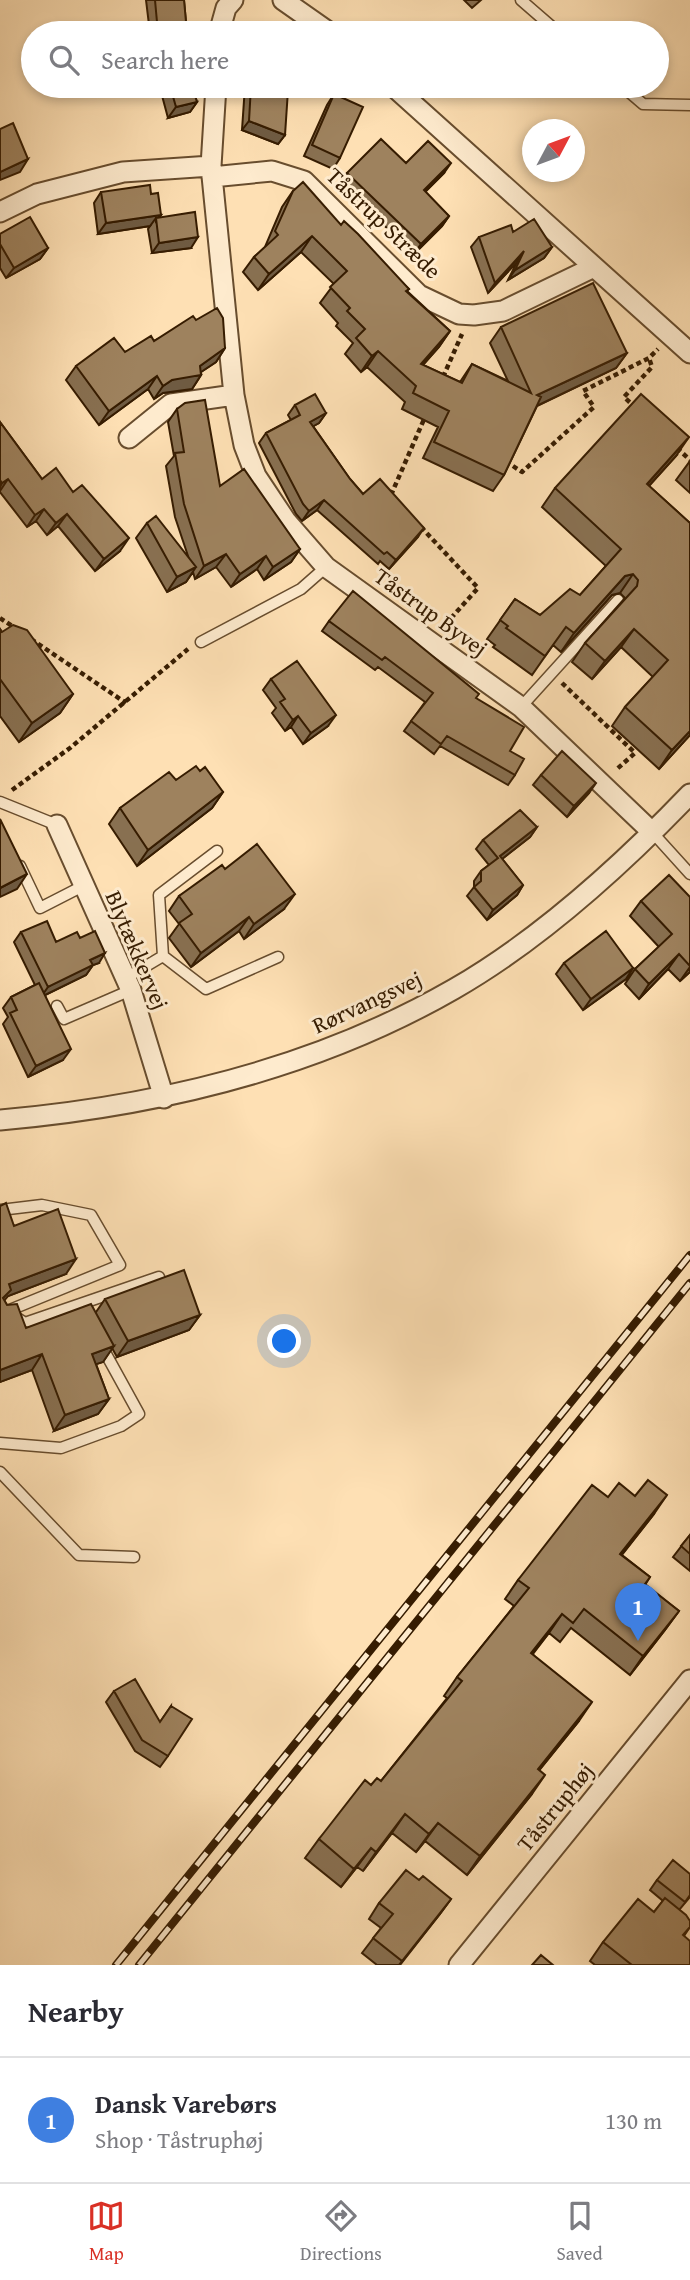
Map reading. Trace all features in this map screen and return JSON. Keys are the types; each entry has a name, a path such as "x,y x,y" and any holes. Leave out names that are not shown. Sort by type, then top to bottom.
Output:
{"street":[{"path":"221,21 233,0"},
{"path":"283,0 313,21"},
{"name":"Tåstrup Byvej","path":"215,98 212,171 234,395 244,445 256,476 286,521 326,567 521,707 653,833"},
{"path":"406,98 690,353"},
{"name":"Tåstrup Stræde","path":"0,212 37,194 123,172 272,171 304,181 419,295 447,310 467,315 503,311 594,267"},
{"path":"129,438 171,404 234,395"},
{"name":"Rørvangsvej","path":"0,1121 73,1114 164,1098 288,1064 363,1035 454,989 540,930 653,833 690,794"},
{"name":"Blytækkervej","path":"57,825 129,984 164,1098"},
{"name":"Tåstruphøj","path":"458,1965 690,1680"}],"lane":[{"path":"521,0 545,21"},
{"path":"636,98 643,104 690,105"},
{"path":"201,642 301,589 326,567"},
{"path":"521,707 618,600"},
{"path":"0,802 57,825"},
{"path":"653,833 690,874"},
{"path":"217,851 159,895 163,956 206,989 278,957"},
{"path":"16,859 40,908 83,886"},
{"path":"58,1006 64,1019 129,984 163,956"},
{"path":"0,1210 42,1205 92,1215 120,1265 4,1313"},
{"path":"4,1313 24,1323 159,1277"},
{"path":"80,1303 86,1315"},
{"path":"0,1443 61,1448 102,1434 139,1414 97,1338"},
{"path":"0,1472 79,1555 134,1556"}],"path":[{"path":"442,380 465,329 467,315"},
{"path":"513,466 522,472 594,407 583,391 649,358 671,337"},
{"path":"643,415 624,397 652,367 649,358"},
{"path":"399,503 390,494 430,405"},
{"path":"671,442 690,460"},
{"path":"416,522 478,588 430,642"},
{"path":"0,618 126,703"},
{"path":"10,792 126,703 185,650 201,642"},
{"path":"551,673 635,753 602,783"}],"building":[{"path":"155,0 184,0 186,21 157,21"},
{"path":"173,98 196,98 197,102 176,107"},
{"path":"250,98 287,98 285,135 249,121"},
{"path":"332,98 343,98 363,107 340,158 312,145"},
{"path":"13,123 28,159 0,172 0,129"},
{"path":"381,139 406,163 428,141 451,163 424,190 449,216 421,244 347,173"},
{"path":"303,182 341,225 344,221 358,234 409,289 406,291 450,331 421,364 462,383 472,364 531,393 501,327 593,283 627,353 537,395 541,397 504,475 434,442 449,411 413,393 416,386 378,351 372,356 356,338 365,329 347,311 350,308 330,287 347,271 312,236 269,274 254,257 278,235 275,231 293,191"},
{"path":"150,185 151,194 158,193 161,215 106,223 101,192"},
{"path":"195,212 198,237 159,243 156,218"},
{"path":"30,217 48,248 14,268 0,244 0,234"},
{"path":"534,219 552,247 515,270 524,251 495,283 479,237 511,225 513,232"},
{"path":"217,308 223,318 225,348 200,366 201,375 172,380 163,386 157,376 109,411 76,366 114,338 125,352 151,336 154,341 193,316 196,320"},
{"path":"315,394 326,413 310,422 350,479 363,494 380,479 424,528 396,560 387,552 384,554 324,500 309,511 266,433 300,415 295,405"},
{"path":"641,394 689,437 647,484 690,523 690,731 672,750 625,707 668,660 634,629 605,661 585,643 637,586 638,580 633,574 625,576 574,633 566,627 545,656 506,628 508,626 500,620 515,599 540,615 570,589 580,595 621,549 555,488"},
{"path":"205,400 220,486 244,469 300,549 273,567 266,556 240,574 226,554 204,566 184,504 175,453 184,452 177,409 185,403"},
{"path":"0,422 42,479 56,468 73,492 82,485 129,538 104,559 67,514 56,523 44,509 35,515 8,479 2,483 0,480"},
{"path":"156,516 196,567 177,577 147,523"},
{"path":"353,591 479,694 476,698 524,727 510,751 524,759 515,775 447,736 441,744 411,721 433,693 385,657 382,660 329,621"},
{"path":"13,625 27,630 73,694 32,723 0,679 0,629 2,632"},
{"path":"297,661 336,715 311,733 298,716 293,720 280,702 285,699 271,679"},
{"path":"562,751 596,783 574,806 541,775"},
{"path":"196,766 200,771 205,767 223,792 148,850 120,808 169,772 176,780"},
{"path":"520,810 537,827 500,856 523,885 493,910 474,887 481,881 481,871 498,858 483,840"},
{"path":"0,819 27,874 0,888"},
{"path":"257,844 295,894 254,924 249,917 201,953 179,923 192,914 179,896 222,865 225,869"},
{"path":"669,875 690,897 690,966 679,954 649,984 635,969 672,934 641,901"},
{"path":"47,921 56,942 77,932 80,938 95,931 105,953 90,960 93,965 48,987 21,932"},
{"path":"606,931 633,968 591,999 564,963"},
{"path":"39,983 71,1049 36,1066 10,1013 17,1010 11,997"},
{"path":"6,1203 14,1226 58,1209 76,1259 9,1284 11,1290 3,1298 7,1305 17,1304 26,1328 91,1304 114,1346 92,1354 109,1399 65,1415 42,1354 0,1370 0,1206"},
{"path":"184,1270 200,1315 128,1341 105,1299"},
{"path":"648,1480 667,1495 620,1554 650,1577 645,1584 679,1611 643,1656 584,1609 573,1623 562,1614 531,1653 592,1702 538,1769 545,1775 480,1856 438,1823 429,1834 405,1814 376,1852 371,1848 354,1869 319,1839 365,1780 371,1785 377,1778 381,1781 462,1681 457,1677 529,1588 518,1580 592,1485 608,1497 619,1483 635,1496"},
{"path":"690,1535 690,1554 681,1546"},
{"path":"135,1679 160,1722 171,1706 192,1719 168,1756 142,1740 114,1691"},
{"path":"673,1860 690,1874 690,1895 685,1902 657,1880"},
{"path":"406,1870 419,1880 423,1876 451,1899 402,1961 373,1938 393,1914 379,1903"},
{"path":"665,1898 690,1921 690,1927 683,1935 690,1941 690,1965 632,1965 603,1942 638,1899 654,1912"},
{"path":"541,1955 553,1965 532,1965"}],"railway":[{"path":"116,1965 690,1255"},
{"path":"139,1965 690,1283"}],"place":[{"name":"Dansk Varebørs","path":"638,1641"}]}
